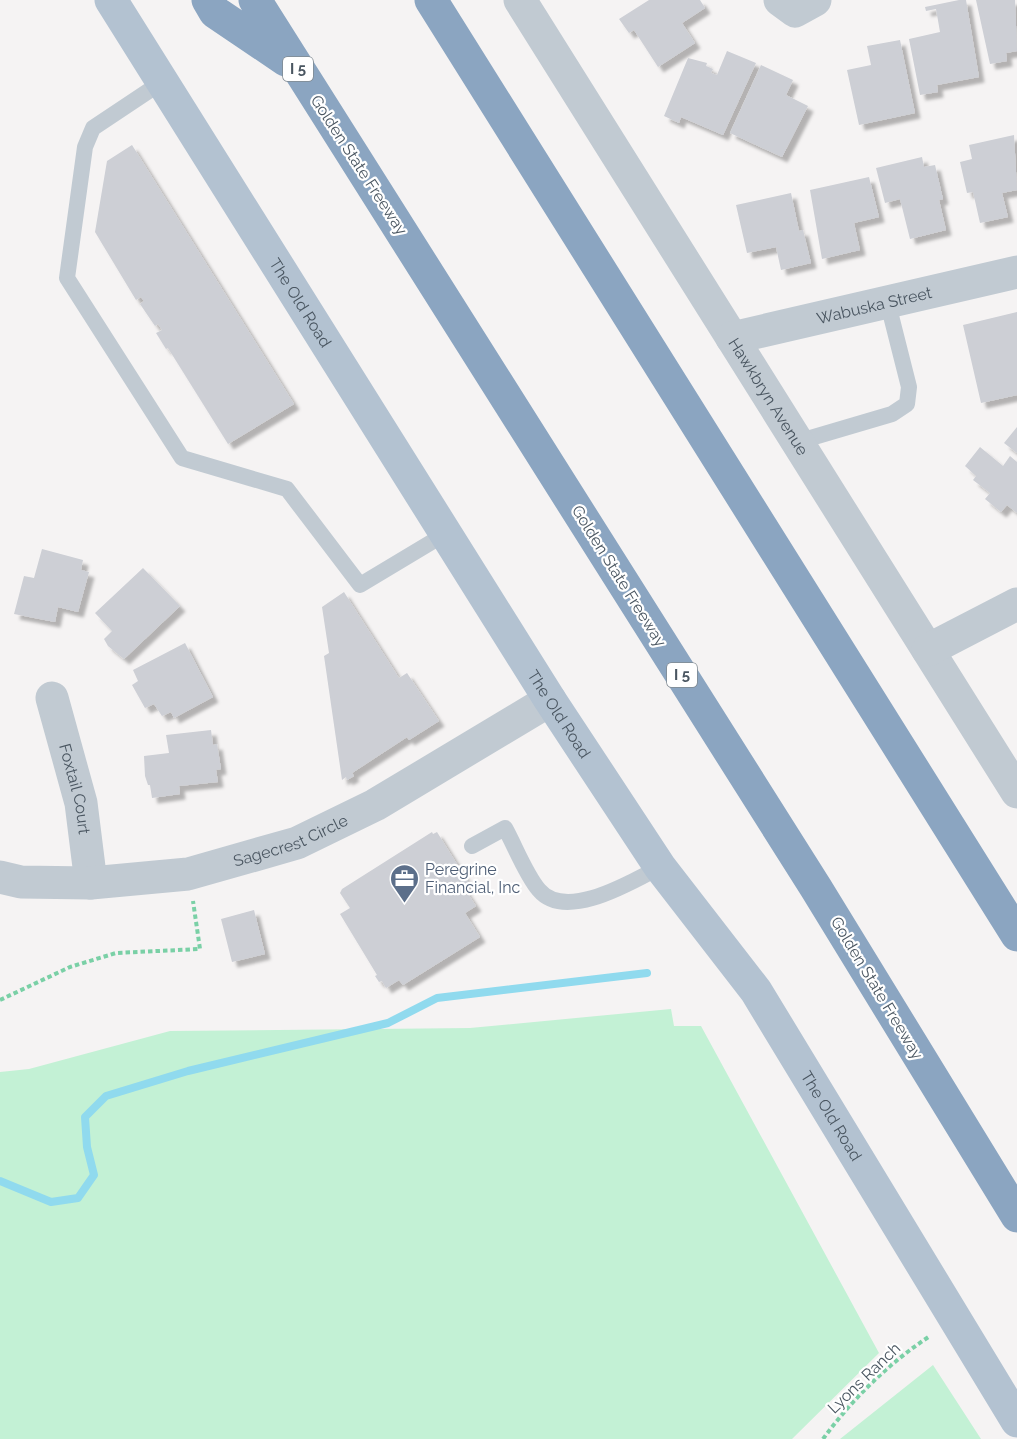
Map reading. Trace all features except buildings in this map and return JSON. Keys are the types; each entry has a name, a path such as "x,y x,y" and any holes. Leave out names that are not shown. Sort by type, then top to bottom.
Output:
{"highway":[{"path":"207,0 215,12 296,67"},
{"name":"Golden State Freeway","path":"255,0 810,878 1017,1216"},
{"path":"431,0 1017,935"}],"main road":[{"name":"The Old Road","path":"111,0 550,700 660,867 756,992 1017,1421"}],"street":[{"name":"Hawkbryn Avenue","path":"520,0 1017,792"},
{"name":"Wabuska Street","path":"732,338 887,300 1017,272"},
{"path":"928,651 1017,604"},
{"name":"Foxtail Court","path":"52,698 81,802 91,883"},
{"name":"Sagecrest Circle","path":"0,877 21,882 91,883 188,874 297,843 375,805 550,700"}],"lane":[{"path":"162,82 93,128 85,147 67,278 182,458 287,489 360,585 445,534"},
{"path":"797,442 892,414 907,404 909,387 887,300"},
{"path":"472,846 506,828 539,891 552,899 570,902 603,897 660,867"}],"path":[{"path":"0,1000 70,967 116,953 200,949 188,874"},
{"name":"Lyons Ranch","path":"823,1439 834,1424 898,1358 955,1318"}],"green space":[{"path":"671,1009 674,1026 701,1026 879,1353 792,1439 0,1439 0,1072 29,1069 170,1031 470,1028"},
{"path":"933,1365 981,1439 840,1439"}],"waterway":[{"path":"0,1181 51,1202 78,1198 94,1175 87,1147 85,1117 106,1096 188,1071 388,1023 437,998 647,973"}],"place":[{"name":"Peregrine Financial, Inc","path":"404,904"}]}
